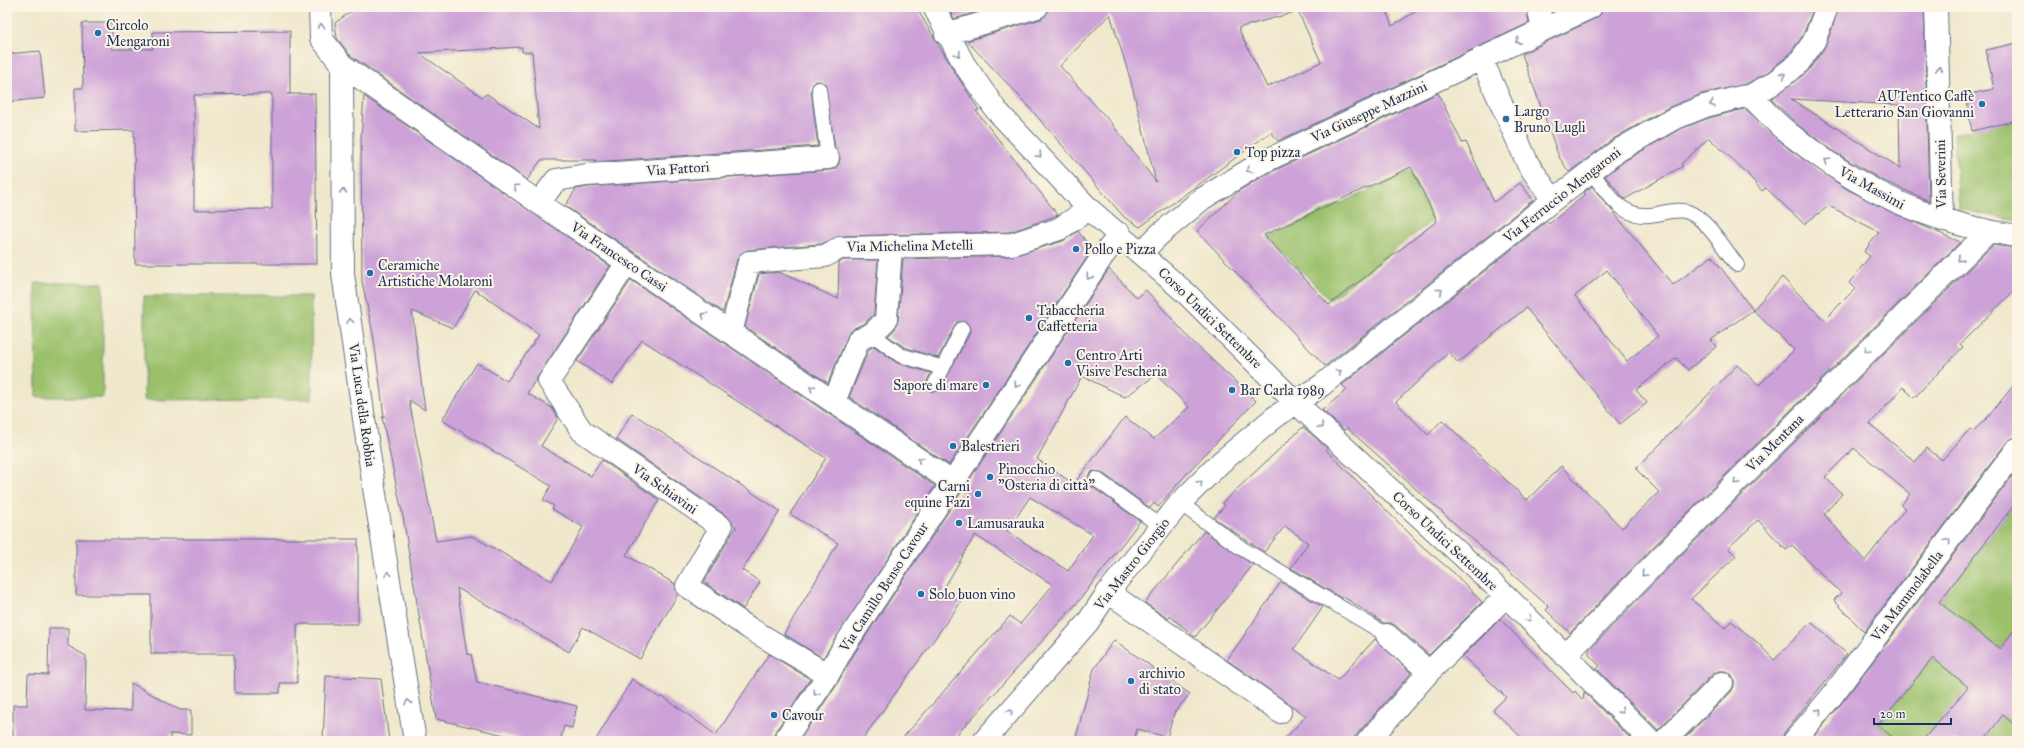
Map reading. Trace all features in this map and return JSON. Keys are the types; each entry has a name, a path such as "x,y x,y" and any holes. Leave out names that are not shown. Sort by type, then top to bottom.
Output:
{"street":[{"name":"Via Francesco Cassi","path":"320,7 321,38 342,65 538,203 952,482"},
{"name":"Corso Undici Settembre","path":"934,7 946,34 964,64 996,110 1089,209 1120,234 1187,294 1296,403 1506,596 1651,741"},
{"path":"946,34 1037,7"},
{"path":"1538,7 1543,29"},
{"name":"Via Giuseppe Mazzini","path":"1141,253 1159,235 1202,199 1259,164 1591,7"},
{"name":"Via Ferruccio Mengaroni","path":"1296,403 1322,385 1553,200 1619,150 1673,119 1705,106 1740,96 1750,96 1772,84 1798,64 1814,41 1827,7"},
{"name":"Via Severini","path":"1936,7 1942,220"},
{"path":"1482,58 1528,164 1553,200"},
{"name":"Via Luca della Robbia","path":"342,65 343,274 374,488 415,741"},
{"name":"Via Massimi","path":"1750,96 1778,124 1814,152 1861,185 1898,204 1942,220 1988,232 2017,236"},
{"name":"Via Fattori","path":"538,203 556,180 587,175 828,158"},
{"name":"Via Michelina Metelli","path":"731,333 749,262 825,256 840,248 1012,244 1059,228 1089,209"},
{"name":"Via Mentana","path":"1565,656 1664,553 1988,232"},
{"name":"Via Camillo Benso Cavour","path":"784,741 952,482 1102,257 1120,234"},
{"path":"834,402 859,339 872,334 886,320 891,246"},
{"name":"Via Schiavini","path":"627,263 549,381 582,431 721,527 687,586 749,628 828,675"},
{"name":"Via Mastro Giorgio","path":"984,741 1088,622 1108,592 1180,503 1221,462 1275,417 1296,403"},
{"name":"Via Mammolabella","path":"1794,741 1831,697 2017,449"},
{"path":"1108,592 1280,712"},
{"path":"1368,741 1429,672 1506,596"},
{"path":"1386,635 1429,672"},
{"path":"1664,741 1722,683"}],"lane":[{"path":"819,89 828,158"},
{"path":"1591,172 1622,210 1643,217 1665,212 1687,212 1703,223 1737,266"},
{"path":"935,384 962,330"},
{"path":"872,334 900,355 943,368"},
{"path":"1096,479 1162,527"},
{"path":"1180,503 1241,548 1386,635"}],"green space":[{"path":"2017,120 2017,221 1959,209 1954,134"},
{"path":"1410,171 1433,220 1330,300 1268,237"},
{"path":"35,283 103,283 103,397 36,397"},
{"path":"144,296 311,296 312,399 144,400"},
{"path":"2017,501 2017,629 2016,628 2000,649 1939,602"},
{"path":"1933,658 1968,687 1922,741 1897,741 1878,725"},
{"path":"2003,715 2017,727 2017,741 1983,741"}],"building":[{"path":"357,7 916,7 979,110 976,111 1058,215 1010,232 840,236 821,244 748,250 741,253 737,259 723,312 565,206 576,189 588,187 835,169 839,164 840,157 835,148 825,84 818,81 814,82 811,90 818,146 594,162 596,160 541,160 527,180 350,55 337,38 335,23","holes":["522,47 522,52 532,52 539,129 487,94 482,97 419,53"]},
{"path":"948,7 993,7 954,19"},
{"path":"1049,7 1292,7 1292,13 1238,28 1267,87 1321,62 1296,7 1385,7 1392,26 1423,7 1526,7 1529,23 1278,141 1271,132 1140,227 1124,217 1022,99 967,41 1041,19 1046,15","holes":["1110,14 1130,78 1156,182 1112,124 1060,66"]},
{"path":"1603,7 1814,7 1803,35 1789,55 1765,74 1746,84 1702,94 1667,108 1613,139 1569,172 1559,157 1522,54 1596,18 1601,14"},
{"path":"1839,7 1924,7 1929,201 1880,179 1836,153 1798,125 1771,99 1808,71 1826,46","holes":["1791,99 1899,105 1900,168"]},
{"path":"82,23 112,23 112,49 153,49 153,32 290,31 290,94 315,94 317,264 135,264 134,130 75,131 75,88 83,88","holes":["272,94 272,209 194,210 194,95"]},
{"path":"2017,43 2017,120 1972,131 1965,95 1994,89 1986,50"},
{"path":"40,51 45,98 7,102 7,54"},
{"path":"1438,93 1462,143 1466,142 1494,202 1520,183 1533,200 1325,366 1197,231 1240,190 1265,175","holes":["1411,167 1437,221 1329,305 1264,235"]},
{"path":"364,96 610,266 527,393 552,408 558,418 541,446 591,476 602,460 659,500 626,555 675,584 678,594 640,659 583,627 569,652 457,588 467,655 471,654 477,682 577,706 572,728 564,726 560,741 530,741 436,719 403,517 382,417 384,417 374,339 362,281 361,138","holes":["475,290 539,335 507,381 477,363 442,420 551,486 543,500 554,506 552,509 583,527 552,581 472,536 436,541 409,400 425,410 412,311 453,328"]},
{"path":"1746,109 1789,149 1845,188 1891,212 1960,242 1650,550 1570,633 1546,610 1549,607 1347,428 1344,430 1322,410 1347,390 1342,385 1547,221 1549,224 1585,195 1584,192 1592,186 1673,285 1712,256 1753,310 1782,277 1824,320 1855,289 1849,283 1870,256 1864,252 1879,232 1829,206 1804,224 1766,188 1762,191 1745,171 1709,138 1681,164 1683,166 1625,199 1605,176 1626,160 1678,130 1709,118","holes":["1607,270 1658,336 1627,361 1575,296","1526,308 1620,424 1647,403 1636,390 1676,358 1688,370 1717,346 1711,340 1753,310 1794,350 1759,385 1737,365 1636,469 1659,492 1622,528 1561,466 1527,500 1442,420 1428,435 1396,402 1449,352 1458,363"]},
{"path":"1078,231 1092,250 949,465 849,397 869,349 874,346 897,363 931,373 927,381 928,388 932,392 939,391 970,333 970,328 966,322 957,322 938,358 904,347 888,336 895,329 898,321 903,259 1012,256 1063,241"},
{"path":"1993,245 2017,248 2017,288 1960,344 1963,347 1914,398 1903,387 1870,424 1915,462 1927,448 1942,460 1970,429 1973,431 1987,418 2017,381 2017,437 2007,442 1864,632 1834,600 1841,593 1792,545 1786,550 1758,520 1728,548 1736,556 1691,599 1725,628 1731,621 1757,642 1774,660 1811,622 1847,654 1784,733 1782,741 1682,741 1731,692 1734,686 1734,679 1731,674 1725,671 1718,671 1713,674 1658,730 1597,669 1600,666 1589,655 1589,650 1668,568","holes":["1854,448 1910,494 1901,505 1905,509 1865,561 1824,514 1842,494 1825,477"]},
{"path":"843,260 878,260 874,314 865,323 850,330 828,383 745,327 759,274 779,272 838,299 839,263"},
{"path":"1109,269 1137,298 1146,290 1191,340 1256,401 1189,471 1158,507 1154,503 1150,508 1101,472 1093,471 1089,474 1088,478 1091,486 1140,521 1078,602 951,741 900,741 1010,616 1020,624 1053,585 975,535 943,590 961,602 861,741 799,741 838,682 854,654","holes":["1156,375 1189,407 1154,439 1125,417 1074,484 1037,459 1082,376 1125,397","1030,497 1093,535 1068,571 1007,531"]},
{"path":"631,280 935,486 823,658 784,634 838,543 790,514 826,458 642,340 612,384 577,361"},
{"path":"632,413 780,511 742,570 760,582 743,609 704,582 736,527 728,517 616,439"},
{"path":"1303,427 1327,448 1326,450 1422,546 1454,573 1482,602 1429,655 1395,625 1384,623 1342,596 1341,598 1291,568 1308,543 1285,526 1264,552 1214,518 1225,505 1222,503"},
{"path":"2017,470 2017,501 1939,602 2000,649 2017,626 2017,727 2003,715 1983,741 1922,741 1968,687 1933,658 1878,725 1897,741 1810,741 1841,704"},
{"path":"1204,531 1253,565 1195,637 1170,616 1168,619 1145,603"},
{"path":"76,539 358,539 358,624 297,624 297,683 280,683 280,693 235,693 234,654 151,654 151,595 76,595"},
{"path":"1281,582 1323,607 1294,649 1338,680 1375,639 1411,673 1351,741 1283,741 1306,716 1227,660"},
{"path":"1500,619 1573,693 1575,691 1583,700 1584,692 1633,741 1525,741 1493,710 1506,697 1463,656"},
{"path":"49,628 68,628 68,646 86,656 85,710 131,711 131,683 180,710 191,710 191,735 170,734 170,741 13,741 13,705 27,705 28,674 48,675"},
{"name":"archivio di stato","path":"1114,640 1190,694 1174,713 1167,737 1137,729 1134,741 1075,741 1094,669"},
{"path":"769,654 810,679 774,734 772,741 595,741 632,679 660,698 662,696 716,735"},
{"path":"326,676 381,679 389,741 323,741"}],"place":[{"name":"Circolo Mengaroni","path":"98,33"},
{"name":"AUTentico Caffè Letterario San Giovanni","path":"1982,104"},
{"name":"Largo Bruno Lugli","path":"1506,119"},
{"name":"Top pizza","path":"1237,152"},
{"name":"Pollo e Pizza","path":"1076,249"},
{"name":"Ceramiche Artistiche Molaroni","path":"370,273"},
{"name":"Tabaccheria Caffetteria","path":"1029,318"},
{"name":"Centro Arti Visive Pescheria","path":"1068,363"},
{"name":"Sapore di mare","path":"986,385"},
{"name":"Bar Carla 1989","path":"1232,390"},
{"name":"Balestrieri","path":"953,446"},
{"name":"Pinocchio \"Osteria di città\"","path":"990,477"},
{"name":"Carni equine Fazi","path":"978,494"},
{"name":"Lamusarauka","path":"959,523"},
{"name":"Solo buon vino","path":"921,594"},
{"name":"archivio di stato","path":"1131,681"},
{"name":"Cavour","path":"774,715"}]}
